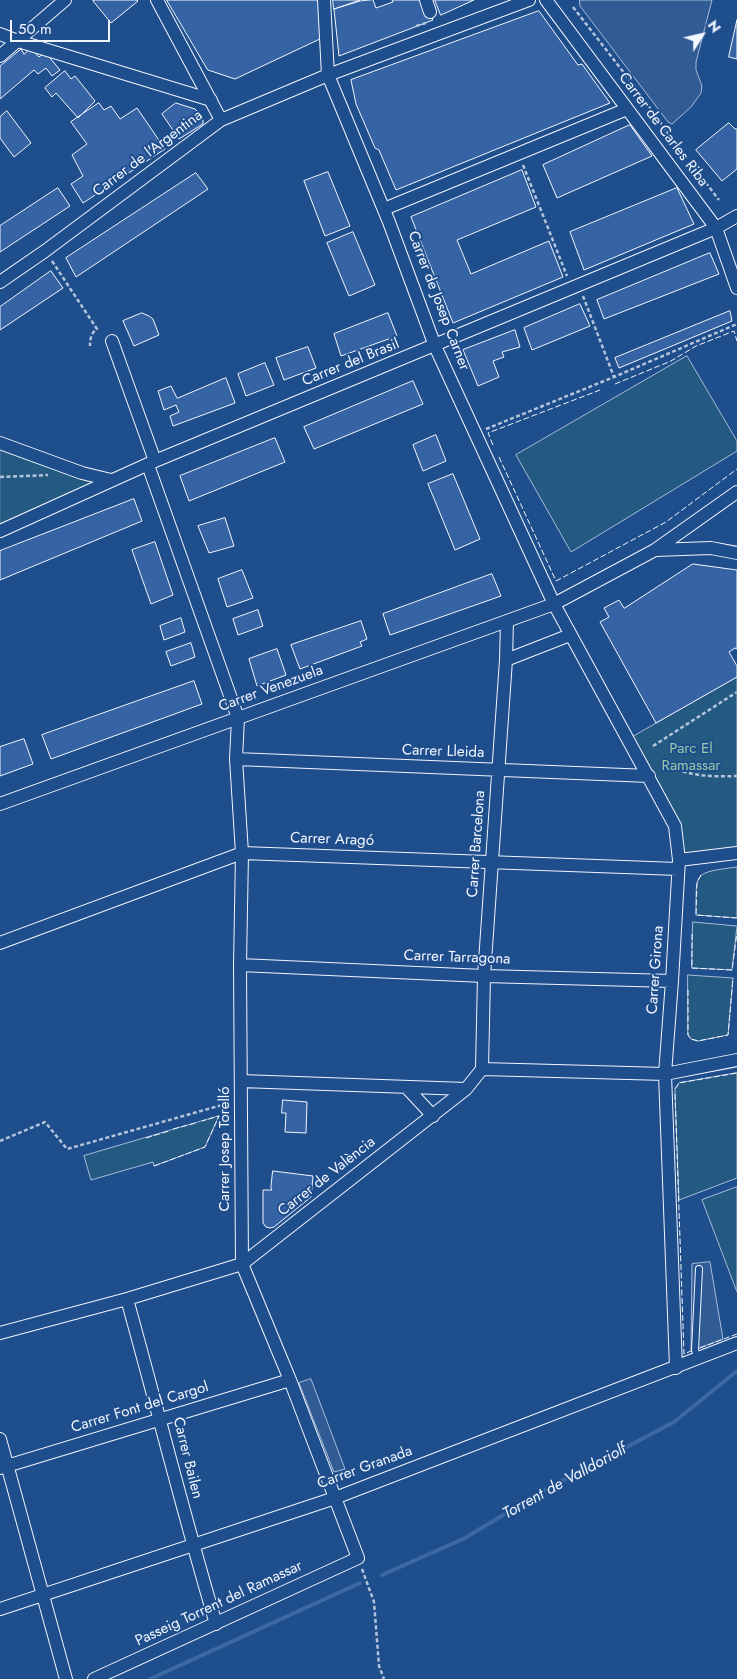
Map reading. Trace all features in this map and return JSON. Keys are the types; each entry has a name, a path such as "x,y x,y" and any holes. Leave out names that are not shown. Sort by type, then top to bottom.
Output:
{"street":[{"path":"0,56 65,0"},
{"path":"157,0 221,120"},
{"name":"Carrer de Josep Carner","path":"324,0 328,75 384,210 435,346 554,604"},
{"name":"Carrer de l'Argentina","path":"0,282 45,251 221,120 328,75 529,0"},
{"name":"Carrer de Carles Riba","path":"546,0 716,228 737,288"},
{"path":"0,34 211,100"},
{"path":"384,210 627,109"},
{"name":"Carrer del Brasil","path":"0,531 111,480 716,228 737,216"},
{"path":"112,341 238,718"},
{"path":"0,443 82,473 111,480"},
{"name":"Carrer Venezuela","path":"0,804 554,604 655,550 737,492"},
{"path":"655,550 711,548 737,553"},
{"name":"Carrer Girona","path":"554,604 675,826 678,864 665,1074 676,1368"},
{"name":"Carrer Barcelona","path":"482,1069 484,976 499,770 507,621"},
{"path":"506,660 570,635"},
{"name":"Carrer Josep Torelló","path":"238,718 236,759 242,853 240,965 242,1264 290,1380 358,1558"},
{"name":"Carrer Lleida","path":"236,759 649,776"},
{"name":"Carrer Aragó","path":"0,943 242,853 492,861 678,864 737,852"},
{"name":"Carrer Tarragona","path":"240,965 484,976 672,981"},
{"path":"482,1069 665,1074 737,1060"},
{"name":"Carrer de València","path":"0,1334 127,1299 242,1264 433,1116 466,1089 482,1069"},
{"path":"241,1081 466,1089"},
{"path":"407,1088 433,1116"},
{"name":"Carrer Bailen","path":"127,1299 216,1624"},
{"name":"Carrer Granada","path":"0,1610 335,1498 737,1343"},
{"name":"Carrer Font del Cargol","path":"4,1467 290,1380"},
{"path":"0,1440 4,1467 66,1679"},
{"name":"Passeig Torrent del Ramassar","path":"94,1679 358,1558"}],"lane":[{"path":"698,1359 695,1350 699,1268"}],"path":[{"path":"573,6 634,87"},
{"path":"648,105 675,143"},
{"path":"519,154 614,377"},
{"path":"690,162 719,200"},
{"path":"54,264 97,328 91,337 90,346"},
{"path":"475,433 614,377 737,324"},
{"path":"0,478 54,475"},
{"path":"653,746 737,692"},
{"path":"664,765 683,772 706,777 737,776"},
{"path":"0,1140 45,1122 67,1149 222,1106 241,1104"},
{"path":"358,1558 374,1602 380,1666 384,1679"}],"green space":[{"path":"687,356 737,441 737,451 571,552 516,455"},
{"path":"0,443 111,480 0,531"},
{"name":"Parc El Ramassar","path":"737,677 737,853 679,860 675,826 629,739"},
{"path":"737,867 737,918 696,915 696,890 700,877 712,871"},
{"path":"693,922 737,926 732,970 692,968"},
{"path":"688,975 733,978 728,1035 698,1041 691,1039 688,1035"},
{"path":"737,1073 737,1178 679,1200 675,1089 679,1083"},
{"path":"219,1116 205,1147 154,1166 153,1162 91,1180 84,1156"},
{"path":"737,1187 737,1292 702,1200"}],"shaded area":[{"path":"580,0 712,0 696,62 696,70 702,86 701,93 691,107 672,124 668,122 580,6"},
{"path":"710,1262 723,1339 691,1351 692,1264"},
{"path":"311,1379 345,1469 334,1472 299,1383"}],"building":[{"path":"167,0 320,0 322,38 235,79 208,70"},
{"path":"333,0 360,0 334,9"},
{"path":"373,0 376,8 393,2 392,0 426,0 433,20 339,56 334,9 360,1"},
{"path":"435,0 474,0 441,15"},
{"path":"93,1 138,1 111,23"},
{"path":"539,11 578,65 582,64 610,103 396,190 356,104 351,80"},
{"path":"737,20 737,59 729,57"},
{"path":"31,48 39,57 45,52 60,70 52,76 46,68 38,74 34,70 0,99 0,66 21,49 24,54"},
{"path":"65,71 71,79 75,76 95,101 78,118 56,93 52,97 45,88"},
{"path":"99,103 104,110 111,106 120,119 137,108 165,149 83,203 71,184 83,176 72,155 87,144 71,122"},
{"path":"176,103 195,109 203,120 203,124 179,139 162,114"},
{"path":"7,111 31,143 14,157 0,138 0,117"},
{"path":"729,123 737,129 737,169 722,181 696,150"},
{"path":"630,125 652,156 557,198 543,165"},
{"path":"522,170 536,207 457,240 471,274 549,241 563,277 453,323 411,217"},
{"path":"328,172 350,226 325,236 304,181"},
{"path":"196,173 208,189 76,277 66,258"},
{"path":"58,188 70,206 0,252 0,226"},
{"path":"677,188 694,224 584,270 570,232"},
{"path":"353,232 375,285 349,296 327,243"},
{"path":"710,253 719,274 604,319 597,300"},
{"path":"51,271 63,288 0,330 0,307"},
{"path":"580,304 590,326 532,350 524,328"},
{"path":"730,311 732,321 619,368 615,358"},
{"path":"142,313 153,319 159,335 134,346 123,321"},
{"path":"388,313 397,336 341,356 334,334"},
{"path":"515,330 520,347 502,352 504,357 493,361 499,377 478,386 463,350"},
{"path":"308,347 316,368 284,380 276,358"},
{"path":"265,363 274,385 246,396 238,374"},
{"path":"226,378 235,403 173,426 170,416 179,412 176,405 164,410 158,391 171,386 177,398"},
{"path":"413,381 423,404 314,449 304,427"},
{"path":"436,435 446,461 423,471 413,445"},
{"path":"275,438 285,462 189,501 180,476"},
{"path":"453,474 480,539 455,550 428,484"},
{"path":"134,499 142,521 0,580 0,551"},
{"path":"225,518 234,546 209,553 198,526"},
{"path":"155,542 173,595 151,604 132,550"},
{"path":"693,564 737,570 737,649 735,648 729,652 737,666 737,677 656,723 600,622 609,617 604,608 619,600 624,608"},
{"path":"242,570 253,598 227,607 218,579"},
{"path":"492,574 501,596 390,635 383,614"},
{"path":"258,610 263,626 238,635 233,619"},
{"path":"181,618 185,632 164,640 160,626"},
{"path":"361,621 367,639 360,642 362,646 300,669 291,645"},
{"path":"191,643 195,657 171,666 166,652"},
{"path":"277,649 286,675 257,686 249,659"},
{"path":"194,681 202,704 51,759 42,735"},
{"path":"24,739 33,764 0,776 0,747"},
{"path":"283,1100 307,1102 306,1133 285,1132 286,1113 282,1113"},
{"path":"273,1171 313,1176 311,1197 274,1227 270,1228 266,1227 263,1223 263,1190 272,1190"}],"waterway":[{"name":"Torrent de Valldoriolf","path":"382,1575 465,1538 543,1491 674,1422 737,1371"},
{"name":"Torrent de Valldoriolf","path":"150,1679 360,1583"}],"fence":[{"path":"615,384 671,361 696,346 734,331 737,341"},
{"path":"493,445 488,433 600,390"},
{"path":"499,457 556,581 666,522 737,469"},
{"path":"701,875 697,882 696,915 737,918"},
{"path":"692,934 692,968 732,970 737,933"},
{"path":"688,990 688,1035 691,1039 698,1041 728,1035 733,978"},
{"path":"675,1089 679,1083 737,1073"},
{"path":"675,1094 684,1354 691,1351"},
{"path":"154,1166 205,1147 219,1116 202,1121"},
{"path":"173,1129 196,1123"},
{"path":"146,1138 169,1131"},
{"path":"700,1348 737,1334"}]}
